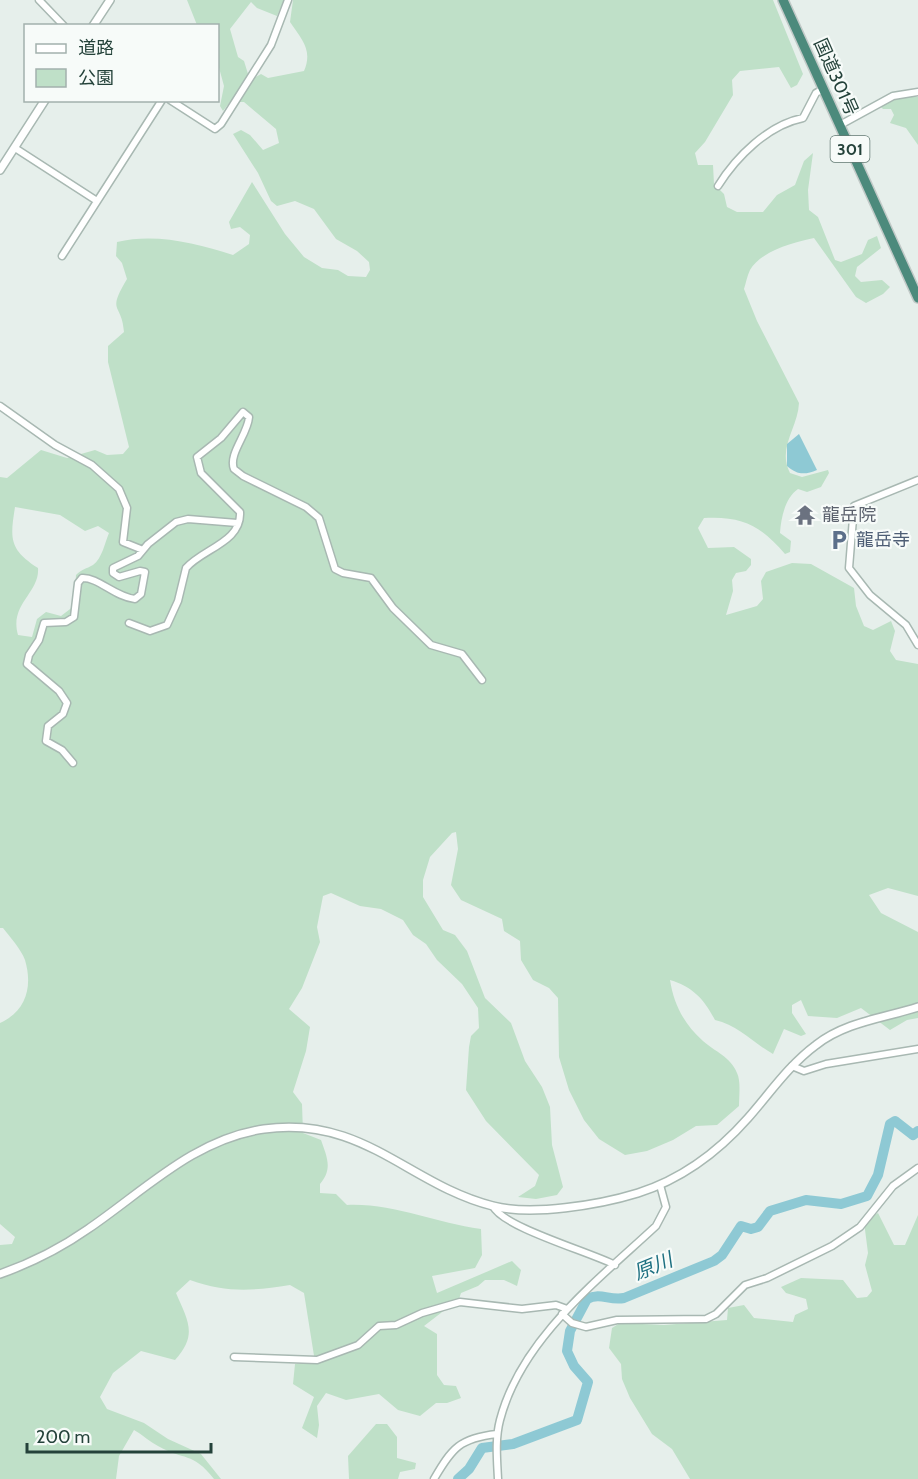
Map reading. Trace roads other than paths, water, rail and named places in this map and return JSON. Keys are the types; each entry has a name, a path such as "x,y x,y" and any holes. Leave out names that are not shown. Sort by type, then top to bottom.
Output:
{"highway":[{"name":"国道301号","path":"783,0 918,298"}],"street":[{"path":"39,0 62,24"},
{"path":"94,24 110,0"},
{"path":"173,102 215,129 221,124 271,45 288,0"},
{"path":"718,186 767,133 788,121 803,118 816,93 823,89"},
{"path":"840,125 893,96 918,92"},
{"path":"0,170 44,102"},
{"path":"62,256 161,102"},
{"path":"15,148 97,201"},
{"path":"0,406 55,445 92,465 119,489 127,508 123,542 143,550"},
{"path":"129,623 150,631 167,625 178,601 186,568 232,535 240,517 237,506 206,480 197,464 197,458 221,438 243,412 249,417 246,434 234,456 232,464 234,469 316,514 326,531 335,569 343,573 370,578 393,608 431,645 462,654 482,680"},
{"path":"918,480 854,506 848,560 852,574 870,595 906,625 918,645"},
{"path":"73,763 62,750 46,741 48,726 63,714 67,703 59,692 27,664 29,655 39,640 44,623 66,622 74,617 78,582 82,578 95,580 108,590 129,599 135,599 141,594 147,576 145,572 119,578 113,573 118,564 138,556 176,522 188,519 237,523"},
{"path":"0,1274 51,1252 87,1230 182,1160 204,1148 263,1129 310,1129 348,1137 455,1191 493,1206 536,1209 623,1197 660,1185 722,1146 792,1066 834,1033 918,1006"},
{"path":"792,1066 804,1071 826,1064 918,1049"},
{"path":"234,1357 317,1360 358,1345 378,1326 396,1325 422,1313 460,1302 522,1309 556,1305 565,1311 575,1324 599,1325 617,1320 706,1319 716,1314 745,1286 767,1278 832,1246 860,1227 893,1186 918,1168"},
{"path":"498,1479 497,1437 504,1407 515,1383 531,1355 565,1311 656,1226 666,1207 660,1185"},
{"path":"493,1206 501,1217 615,1265"},
{"path":"434,1479 455,1447 466,1441 497,1437"}],"water":[{"path":"799,434 817,470 809,473 794,471 787,466 787,444"}],"waterway":[{"name":"原川","path":"458,1479 469,1469 482,1448 513,1444 577,1420 588,1382 574,1366 567,1351 570,1331 587,1299 597,1296 624,1298 714,1261 722,1255 741,1226 751,1229 758,1227 770,1211 806,1200 841,1204 867,1196 878,1175 890,1124 895,1121 913,1135 918,1131"}],"place":[{"name":"龍岳院","path":"805,515"},
{"name":"龍岳寺","path":"839,540"}]}
